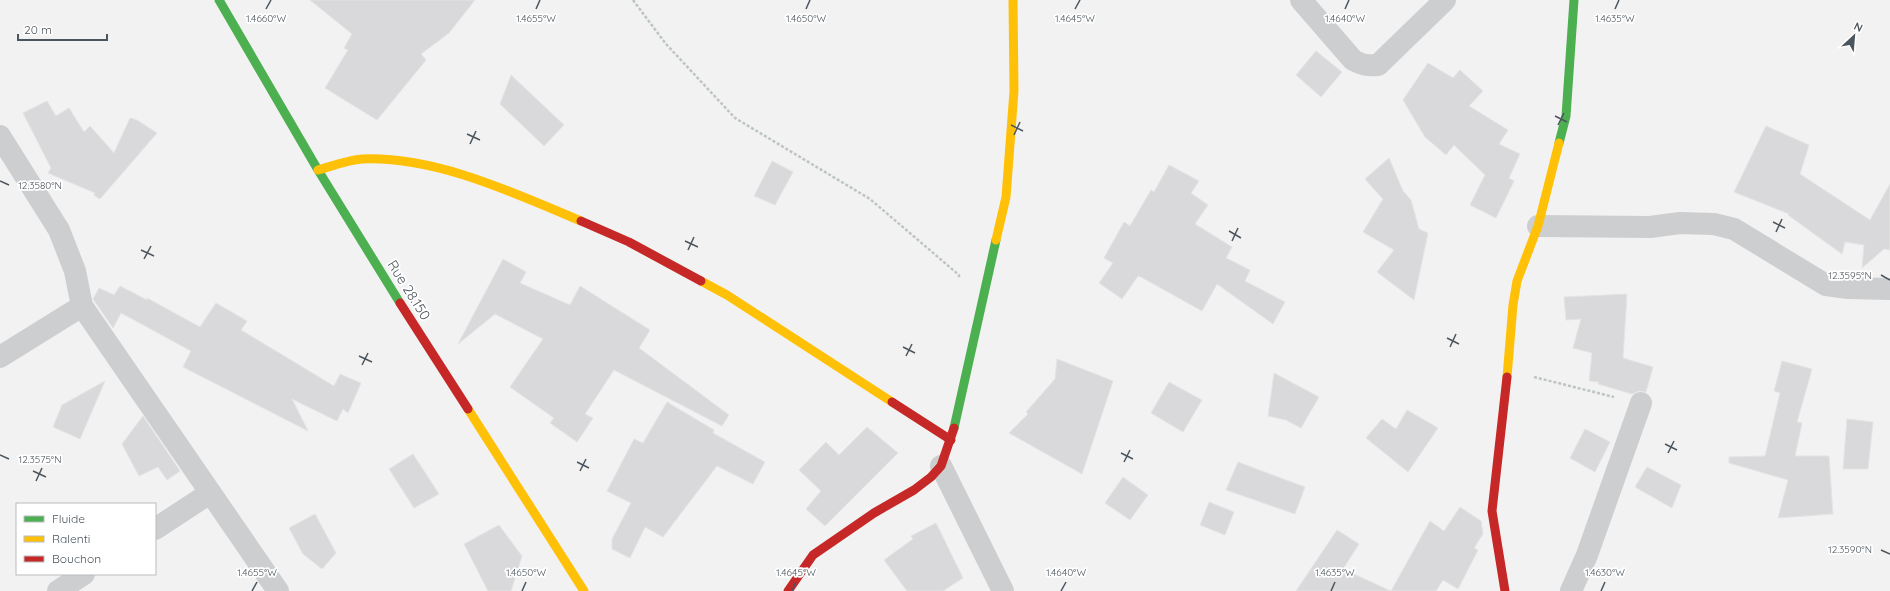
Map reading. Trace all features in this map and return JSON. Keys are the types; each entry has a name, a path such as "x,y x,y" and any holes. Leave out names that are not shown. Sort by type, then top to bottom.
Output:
{"street":[{"name":"Rue 28.150","path":"219,0 318,170 386,280 584,591"},
{"path":"788,591 813,555 874,513 914,490 932,476 941,466 951,440 984,301 1006,197 1014,91 1013,0"},
{"path":"1301,0 1353,60 1360,64 1371,66 1378,65 1445,0"},
{"path":"1505,591 1492,511 1517,281 1538,226 1566,116 1574,0"},
{"path":"0,136 59,230 76,271 82,306 278,591"},
{"path":"318,170 361,159 405,161 468,177 533,201 629,242 727,295 951,440"},
{"path":"1538,226 1650,227 1680,223 1714,224 1734,229 1826,285 1848,288 1890,289"},
{"path":"0,357 82,306"},
{"path":"1570,591 1586,555 1641,403"},
{"path":"941,466 1003,591"},
{"path":"156,527 210,493"},
{"path":"58,591 82,575"}],"path":[{"path":"633,0 666,44 736,118 870,199 959,275 959,292 984,301"},
{"path":"1508,370 1641,403"}],"building":[{"path":"310,0 475,0 449,33 421,54 426,60 377,120 325,88 348,50 344,48 352,34"},
{"path":"1316,51 1342,72 1321,97 1296,75"},
{"path":"1428,63 1453,78 1460,70 1483,91 1469,106 1508,130 1499,144 1520,154 1509,178 1514,181 1496,218 1470,205 1485,175 1454,145 1446,155 1425,137 1403,100"},
{"path":"511,75 564,125 544,146 500,104"},
{"path":"47,101 56,116 69,108 84,132 90,126 114,153 130,118 137,120 157,133 100,199 94,195 95,193 48,173 51,168 23,113"},
{"path":"1766,126 1809,145 1800,174 1870,220 1890,184 1890,250 1884,249 1862,268 1864,245 1845,242 1842,254 1788,215 1789,214 1734,192"},
{"path":"1389,158 1403,191 1411,200 1419,229 1428,233 1414,300 1377,272 1394,250 1363,232 1383,199 1365,179"},
{"path":"772,161 793,172 775,205 754,196"},
{"path":"1169,165 1199,181 1191,193 1208,205 1195,224 1232,247 1226,258 1250,270 1245,281 1285,302 1273,324 1217,284 1202,311 1138,276 1122,299 1099,283 1113,263 1104,258 1124,222 1130,226 1151,190 1154,192"},
{"path":"503,259 526,272 520,283 570,305 580,286 650,330 639,348 729,415 722,426 614,370 585,414 593,418 577,442 550,423 554,418 510,387 543,339 495,314 458,344"},
{"path":"120,286 147,300 147,298 200,327 216,303 247,321 241,330 334,386 340,374 361,383 348,413 343,409 337,421 292,399 308,431 183,367 191,351 121,313 113,328 93,299 99,288 114,295"},
{"path":"1627,294 1623,358 1653,367 1646,392 1639,391 1632,394 1598,384 1599,382 1589,381 1592,353 1573,348 1581,319 1566,320 1564,297"},
{"path":"1057,359 1113,381 1082,474 1009,433 1028,414 1026,412 1055,379"},
{"path":"1782,361 1812,369 1797,422 1802,423 1795,456 1829,456 1833,514 1778,518 1788,480 1729,463 1729,457 1765,456 1780,393 1774,391"},
{"path":"1274,373 1319,397 1301,428 1286,420 1268,416"},
{"path":"105,381 80,439 53,427 62,405"},
{"path":"1169,382 1202,400 1183,432 1151,413"},
{"path":"667,402 714,430 713,433 765,462 753,484 717,466 663,537 645,527 630,558 612,549 612,539 631,503 607,491 634,439 643,443"},
{"path":"1407,410 1438,428 1408,472 1366,438 1382,419 1396,429"},
{"path":"143,416 180,471 167,480 158,467 139,476 122,444"},
{"path":"1847,419 1873,422 1868,469 1843,469"},
{"path":"867,427 898,453 825,526 806,509 821,491 799,470 826,442 839,455"},
{"path":"1585,429 1610,442 1595,472 1570,458"},
{"path":"413,454 439,494 414,508 389,469"},
{"path":"1238,462 1305,487 1295,514 1226,490"},
{"path":"1647,467 1681,485 1672,508 1635,487"},
{"path":"1123,477 1148,495 1130,520 1105,503"},
{"path":"1209,502 1234,512 1225,535 1200,525"},
{"path":"1460,507 1481,521 1483,534 1474,548 1478,550 1458,589 1443,580 1436,591 1391,591 1430,521 1444,531"},
{"path":"315,514 336,553 322,569 303,554 289,528"},
{"path":"936,523 963,578 943,591 907,591 884,560 913,539 911,536"},
{"path":"499,525 522,556 511,591 488,591 464,544"},
{"path":"1337,530 1359,544 1343,569 1391,591 1296,591"}],"traffic: fast":[{"path":"219,0 318,170 400,303"},
{"path":"1559,143 1566,116 1574,0"},
{"path":"954,428 996,240"}],"traffic: slow":[{"path":"996,240 1006,197 1014,91 1013,0"},
{"path":"1507,377 1513,305 1517,281 1538,226 1559,143"},
{"path":"318,170 362,159 418,163 474,178 581,221"},
{"path":"701,281 727,295 892,402"},
{"path":"468,409 584,591"}],"traffic: jam":[{"path":"581,221 629,242 701,281"},
{"path":"400,303 468,409"},
{"path":"1505,591 1492,511 1507,377"},
{"path":"892,402 951,440"},
{"path":"788,591 813,555 874,513 914,490 931,477 941,466 954,428"}]}
